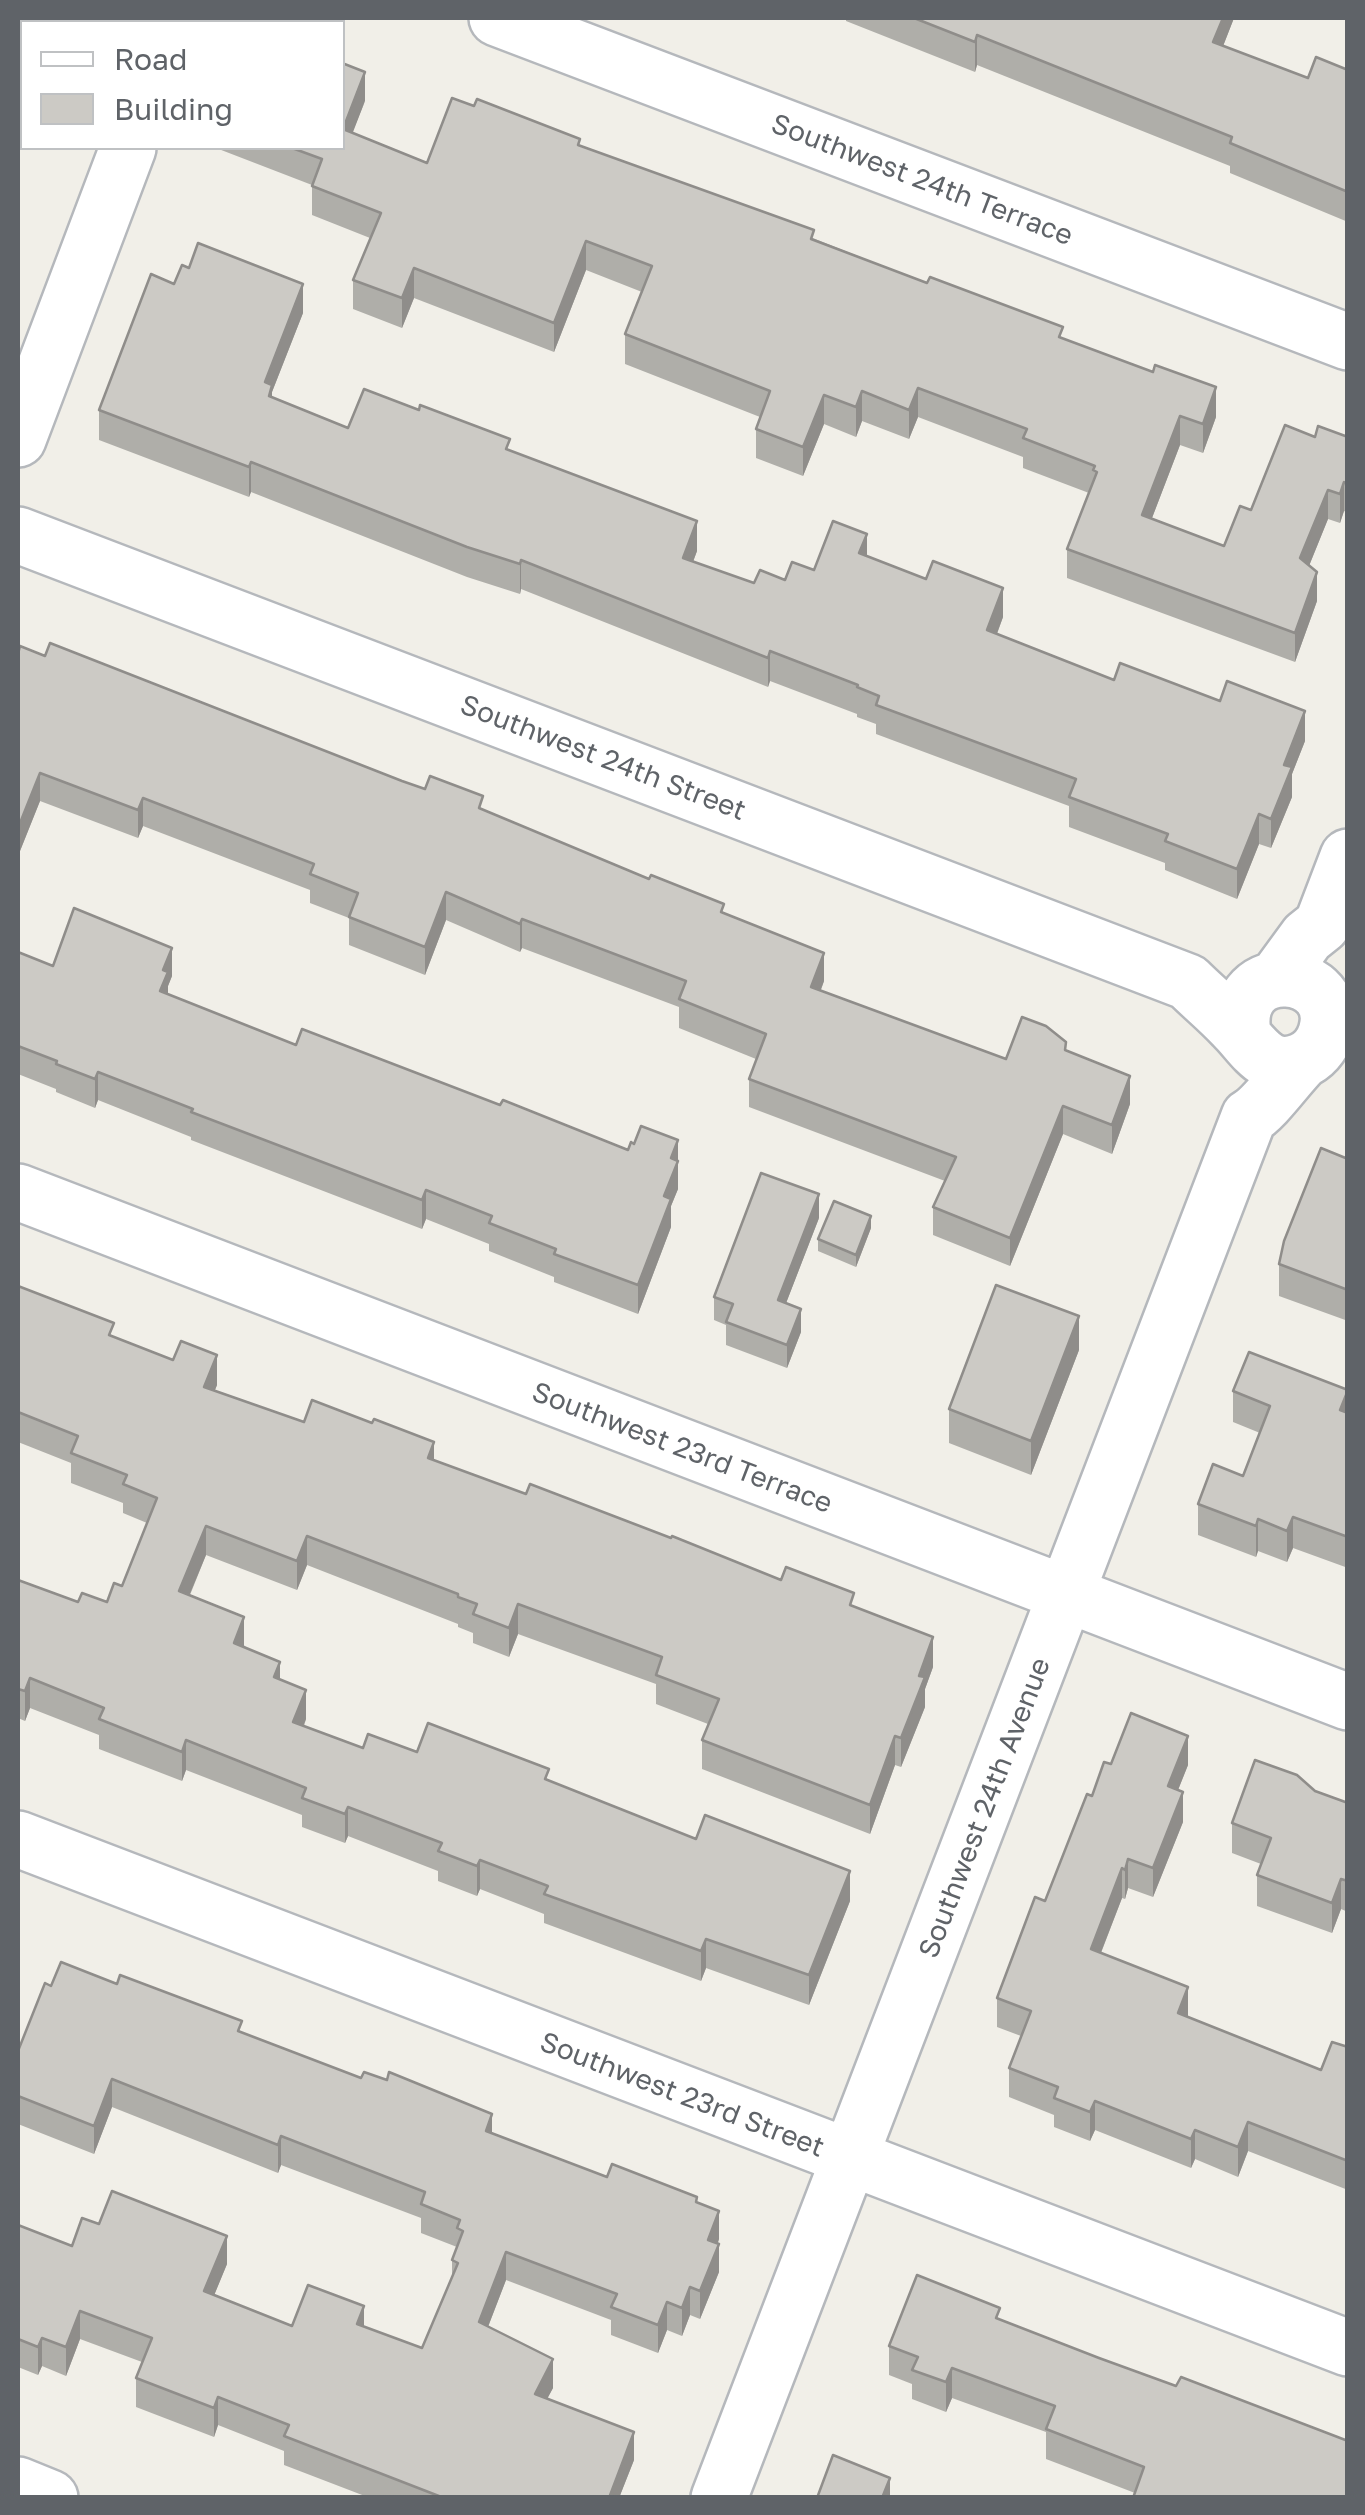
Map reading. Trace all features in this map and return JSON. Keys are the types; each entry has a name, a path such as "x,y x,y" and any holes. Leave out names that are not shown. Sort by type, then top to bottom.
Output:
{"street":[{"name":"Southwest 24th Terrace","path":"497,18 1348,342"},
{"path":"18,440 127,150"},
{"name":"Southwest 24th Street","path":"18,534 1299,1024"},
{"name":"Southwest 24th Avenue","path":"720,2498 1248,1117 1260,1110 1274,1088 1299,1024 1307,938 1322,925 1348,857"},
{"name":"Southwest 23rd Terrace","path":"18,1192 1348,1702"},
{"name":"Southwest 23rd Street","path":"18,1839 1348,2348"},
{"path":"18,2485 50,2498"}],"building":[{"path":"18,18 71,18 20,20 18,99"},
{"path":"914,18 1223,18 1213,42 1308,78 1316,57 1348,70 1348,192 1230,143 1232,137 977,35 975,42"},
{"path":"345,64 365,72 345,124"},
{"path":"452,98 474,106 477,99 580,139 578,145 814,230 811,239 927,283 930,277 1063,327 1059,337 1153,372 1155,365 1216,387 1203,424 1180,416 1142,515 1224,546 1240,506 1251,510 1285,425 1315,437 1318,426 1348,437 1348,484 1344,482 1340,494 1328,490 1300,558 1317,572 1295,633 1067,549 1097,472 1093,470 1095,466 1023,438 1027,429 918,388 909,410 862,391 856,407 824,395 803,447 756,429 770,391 625,334 652,266 586,241 554,323 414,268 402,298 353,280 381,213 312,186 322,159 297,150 345,150 345,130 427,163"},
{"path":"198,243 303,284 265,382 272,385 269,396 348,428 364,389 419,410 420,405 510,439 506,449 697,521 683,558 754,583 760,570 785,580 792,562 814,570 833,521 867,534 859,553 926,579 933,561 1003,588 987,630 1114,680 1120,663 1220,701 1227,681 1305,711 1284,765 1292,767 1271,819 1259,814 1237,869 1165,841 1168,834 1069,797 1076,779 876,705 879,696 858,685 770,651 768,658 521,560 520,564 467,547 251,462 249,467 99,410 151,274 174,284 182,265 189,268"},
{"path":"50,643 402,781 425,789 430,776 483,796 479,808 649,879 651,875 724,904 721,912 824,953 811,987 1006,1059 1022,1017 1046,1026 1066,1042 1065,1050 1130,1076 1112,1125 1063,1106 1010,1238 933,1207 956,1157 749,1079 766,1034 679,999 686,981 522,919 520,924 446,892 425,947 349,917 358,893 310,874 314,864 143,798 138,810 40,773 18,828 18,654 20,646 45,656"},
{"path":"74,908 172,948 160,991 296,1045 302,1029 500,1105 503,1100 628,1150 641,1126 678,1140 671,1158 678,1161 664,1196 671,1199 638,1285 554,1254 556,1249 489,1223 492,1216 426,1190 422,1200 191,1112 193,1109 98,1072 95,1079 18,1046 18,952 53,966"},
{"path":"1321,1148 1348,1159 1348,1290 1279,1264 1284,1241"},
{"path":"761,1173 819,1194 778,1300 801,1309 787,1345 726,1322 733,1304 714,1297"},
{"path":"834,1201 871,1216 856,1255 818,1239"},
{"path":"996,1285 1079,1316 1031,1441 949,1409"},
{"path":"18,1286 114,1323 109,1335 173,1360 181,1341 217,1355 204,1387 304,1422 312,1400 372,1423 374,1419 434,1442 428,1458 526,1494 530,1484 781,1580 786,1567 854,1593 850,1605 933,1637 919,1676 925,1677 901,1738 895,1736 870,1805 702,1740 719,1699 656,1675 662,1657 518,1604 509,1628 473,1614 477,1604 458,1594 307,1536 297,1561 206,1526 179,1591 244,1617 234,1643 280,1662 274,1677 306,1690 293,1722 363,1748 368,1734 417,1752 428,1723 549,1769 545,1779 696,1839 705,1815 850,1871 809,1975 706,1939 701,1951 544,1894 548,1886 480,1860 477,1866 438,1851 442,1843 348,1807 345,1814 302,1798 306,1788 186,1740 182,1752 99,1719 104,1708 30,1678 25,1691 18,1689 18,1580 78,1602 82,1593 107,1602 114,1583 122,1586 157,1498 123,1484 127,1475 71,1453 78,1436 18,1412"},
{"path":"1249,1352 1348,1390 1340,1410 1348,1413 1348,1537 1293,1517 1287,1531 1258,1519 1256,1526 1198,1504 1213,1464 1243,1476 1270,1406 1233,1391"},
{"path":"1131,1713 1188,1736 1168,1786 1183,1792 1153,1868 1128,1859 1125,1870 1122,1868 1091,1949 1188,1987 1178,2013 1321,2070 1332,2042 1348,2047 1348,2161 1248,2122 1238,2147 1195,2130 1191,2139 1095,2101 1090,2112 1054,2098 1058,2087 1009,2068 1031,2011 997,1998 1035,1897 1045,1901 1087,1794 1092,1796 1104,1762 1111,1764"},
{"path":"1255,1760 1297,1775 1315,1791 1348,1803 1348,1881 1341,1879 1332,1903 1257,1875 1271,1838 1232,1823"},
{"path":"61,1962 117,1984 120,1975 242,2021 238,2031 361,2078 364,2072 387,2080 389,2072 492,2114 486,2131 607,2177 612,2164 697,2197 696,2202 719,2211 708,2240 719,2244 700,2291 690,2287 682,2308 667,2302 658,2325 611,2307 617,2294 506,2252 479,2322 553,2359 535,2394 634,2432 609,2498 444,2498 284,2436 289,2425 218,2397 214,2408 136,2378 152,2338 80,2311 66,2347 42,2338 38,2347 18,2339 18,2225 72,2246 82,2218 99,2224 112,2191 227,2236 204,2291 292,2326 308,2285 364,2306 357,2324 422,2348 458,2263 452,2260 463,2231 457,2228 460,2220 421,2204 425,2192 281,2136 278,2145 112,2079 94,2126 18,2096 18,2051 45,1983 51,1986"},
{"path":"917,2275 1000,2308 996,2318 1099,2358 1176,2386 1181,2377 1348,2441 1348,2498 1133,2498 1144,2467 1046,2429 1055,2406 952,2368 946,2382 912,2370 918,2357 889,2346"},
{"path":"833,2455 890,2478 882,2498 817,2498"}]}
